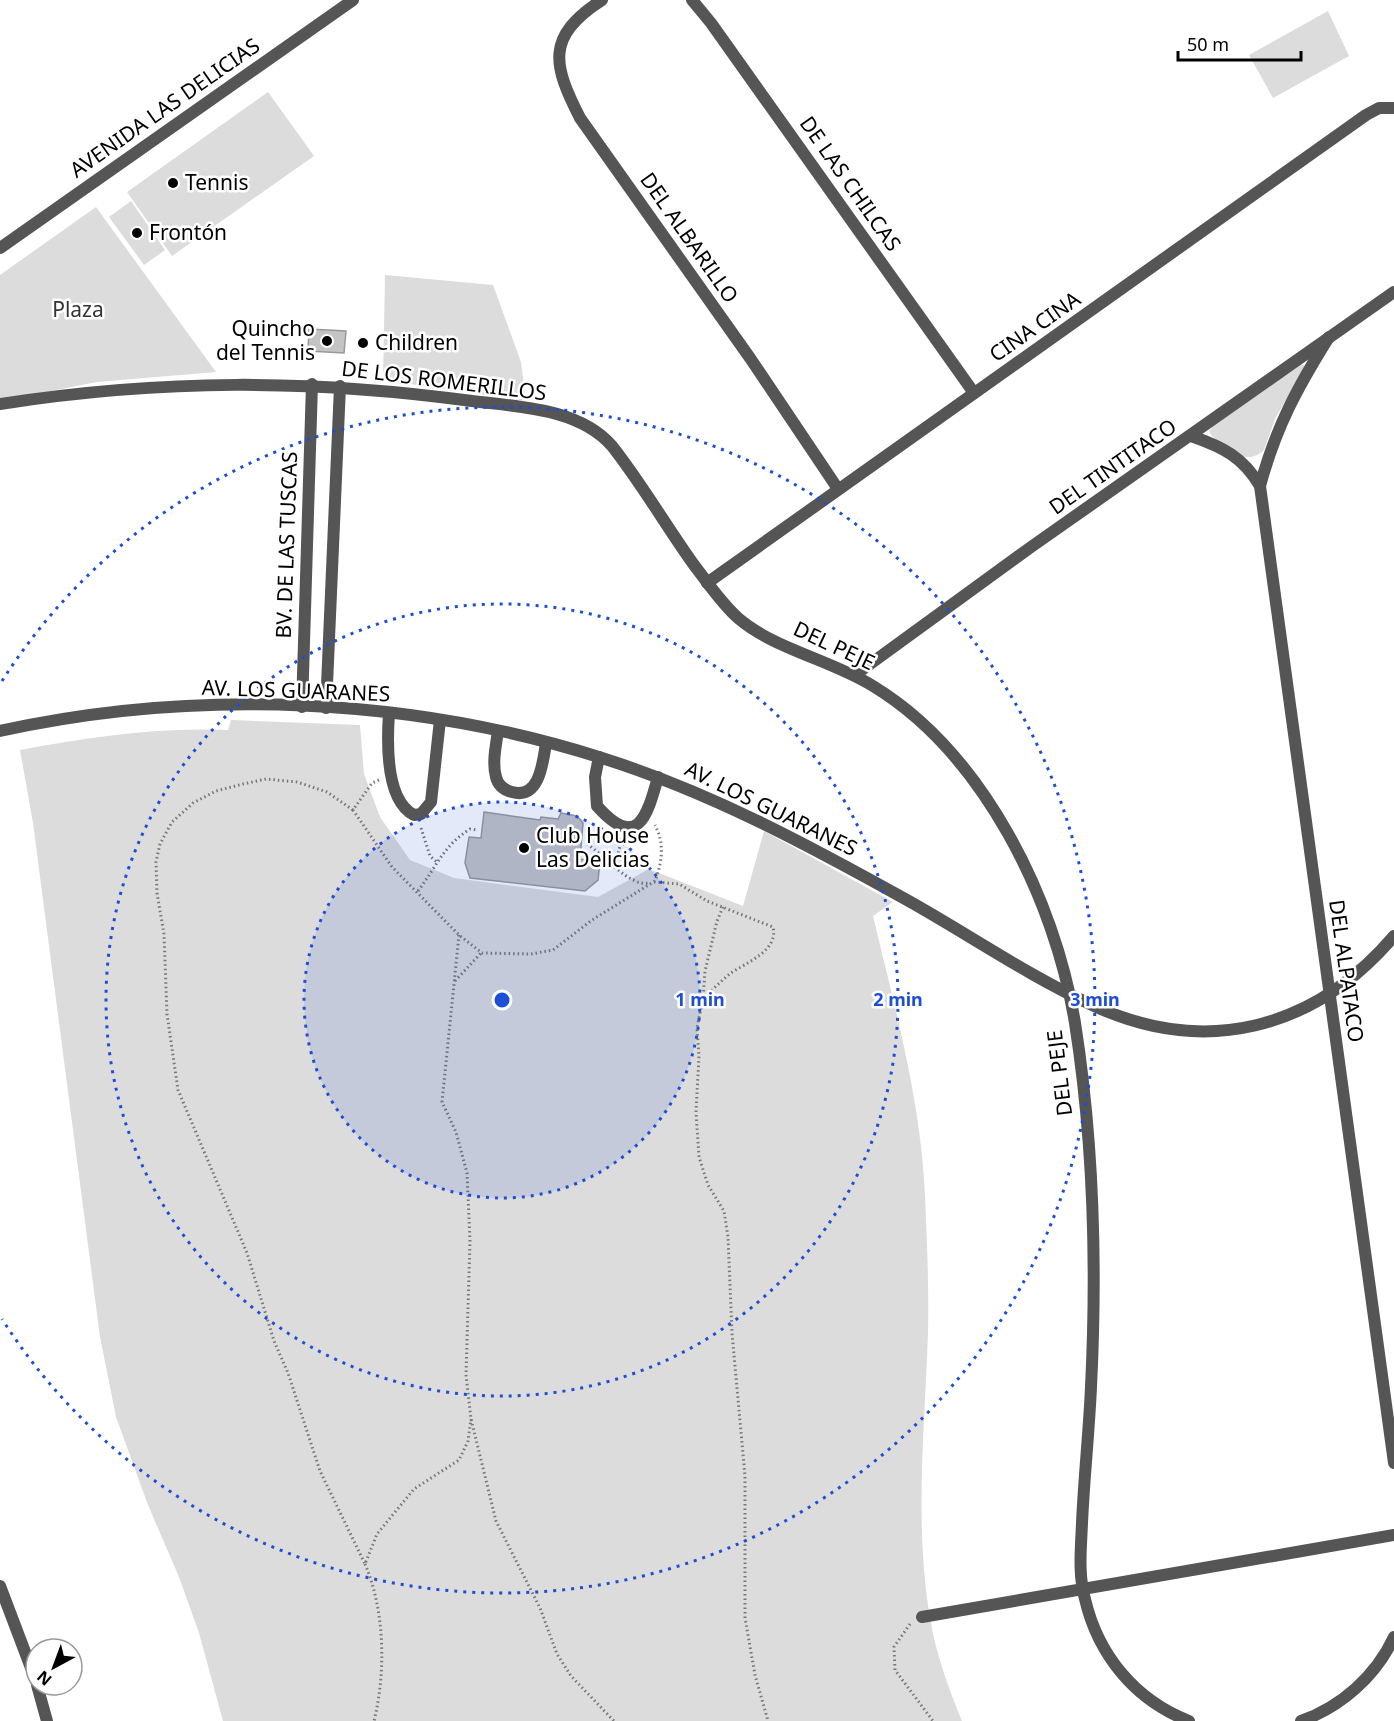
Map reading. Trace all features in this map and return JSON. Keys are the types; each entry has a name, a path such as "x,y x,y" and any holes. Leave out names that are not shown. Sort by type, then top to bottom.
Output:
{"street":[{"name":"AVENIDA LAS DELICIAS","path":"0,248 353,0"},
{"name":"DE LAS CHILCAS","path":"692,0 711,23 974,393"},
{"name":"DEL ALBARILLO","path":"597,3 568,30 558,56 559,73 576,110 750,358 838,489"},
{"name":"CINA CINA","path":"707,583 1366,115 1390,107"},
{"name":"DEL TINTITACO","path":"855,675 1031,547 1394,292"},
{"name":"DEL ALPATACO","path":"1329,337 1287,407 1260,486 1394,1463"},
{"name":"DE LOS ROMERILLOS","path":"0,404 69,393 135,387 219,383 340,386 458,399 557,415 587,424 619,455"},
{"name":"BV. DE LAS TUSCAS","path":"302,707 312,384"},
{"path":"326,708 340,386"},
{"name":"DEL ALPATACO","path":"1191,436 1224,450 1244,463 1260,486"},
{"name":"DEL PEJE","path":"619,455 707,583 729,609 748,626 855,675 888,696 931,732 952,754 985,798 1020,856 1035,889 1054,941 1068,993 1090,1160 1095,1239 1091,1390 1080,1563 1082,1590 1101,1643 1119,1671 1154,1703 1189,1721"},
{"path":"1244,463 1269,455"},
{"name":"AV. LOS GUARANES","path":"0,731 108,712 201,705 302,707 389,713 440,720 546,743 599,757 712,798 791,836 1068,993 1092,1005 1147,1023 1216,1032 1235,1031 1277,1020 1329,995 1357,974 1394,936"},
{"path":"389,713 387,741 391,775 402,805 407,812 419,815 428,809 431,802 440,720"},
{"path":"498,731 496,779 500,786 516,794 526,792 539,778 546,743"},
{"path":"599,757 594,777 597,806 614,823 625,828 634,826 648,813 658,777"},
{"path":"922,1617 1394,1535"},
{"path":"0,1586 24,1649"},
{"path":"1301,1721 1331,1707 1359,1685 1380,1662 1394,1637"},
{"path":"41,1697 47,1721"}],"path":[{"path":"352,810 372,783 391,775"},
{"path":"374,1721 381,1668 378,1604 365,1564 320,1472 288,1373 274,1341 247,1253 178,1090 167,1014 164,934 157,893 156,862 160,844 172,822 193,803 225,788 266,779 297,782 327,792 352,810 392,867 459,935 482,953 531,954 553,950 592,920 656,881 663,851 660,834 648,813"},
{"path":"419,815 430,856 438,863"},
{"path":"615,866 625,828"},
{"path":"418,891 438,863 444,849 470,829 477,831"},
{"path":"587,844 615,866 626,878 641,885 656,881 679,884 723,908 765,922 773,927 775,932 770,944 760,956 730,974 703,999"},
{"path":"723,908 717,921 706,962 703,999 697,1028 699,1056 696,1112 699,1157 708,1185 724,1211 728,1237 732,1333 745,1476 745,1618 755,1675 768,1721"},
{"path":"459,935 442,1102 456,1132 467,1173 470,1241 466,1375 471,1419 496,1521 540,1608 557,1654 571,1676 614,1721"},
{"path":"454,982 482,953"},
{"path":"365,1564 377,1534 414,1489 459,1460 468,1441 471,1419"},
{"path":"922,1617 907,1626 894,1647 895,1670 933,1721"}],"green space":[{"path":"1328,11 1349,56 1273,98 1249,55"},
{"path":"268,92 314,156 172,256 127,192"},
{"name":"Frontón","path":"131,201 165,250 144,265 109,217"},
{"name":"Plaza","path":"96,207 216,372 97,382 0,401 0,275"},
{"path":"385,275 493,285 521,362 526,401 383,380"},
{"path":"1304,365 1304,368 1275,419 1264,450 1254,456 1246,457 1225,447 1211,435 1209,431 1213,426"},
{"path":"231,720 360,725 364,774 380,817 410,860 454,878 598,897 649,869 743,906 764,831 893,902 873,916 906,1055 923,1160 928,1298 922,1475 925,1582 936,1644 947,1683 962,1721 223,1721 199,1633 116,1417 100,1337 33,823 20,750 124,734 175,730 228,730"}],"building":[{"name":"Quincho del Tennis","path":"309,329 346,331 344,353 308,351"},
{"name":"Club House Las Delicias","path":"484,812 540,820 541,817 558,819 561,813 577,816 583,823 580,859 600,862 598,880 585,891 470,878 465,863 469,837 481,838"}],"place":[{"name":"Tennis","path":"173,183"},
{"name":"Frontón","path":"137,233"},
{"name":"Quincho del Tennis","path":"327,341"},
{"name":"Children","path":"363,343"},
{"name":"Club House Las Delicias","path":"524,848"}]}
